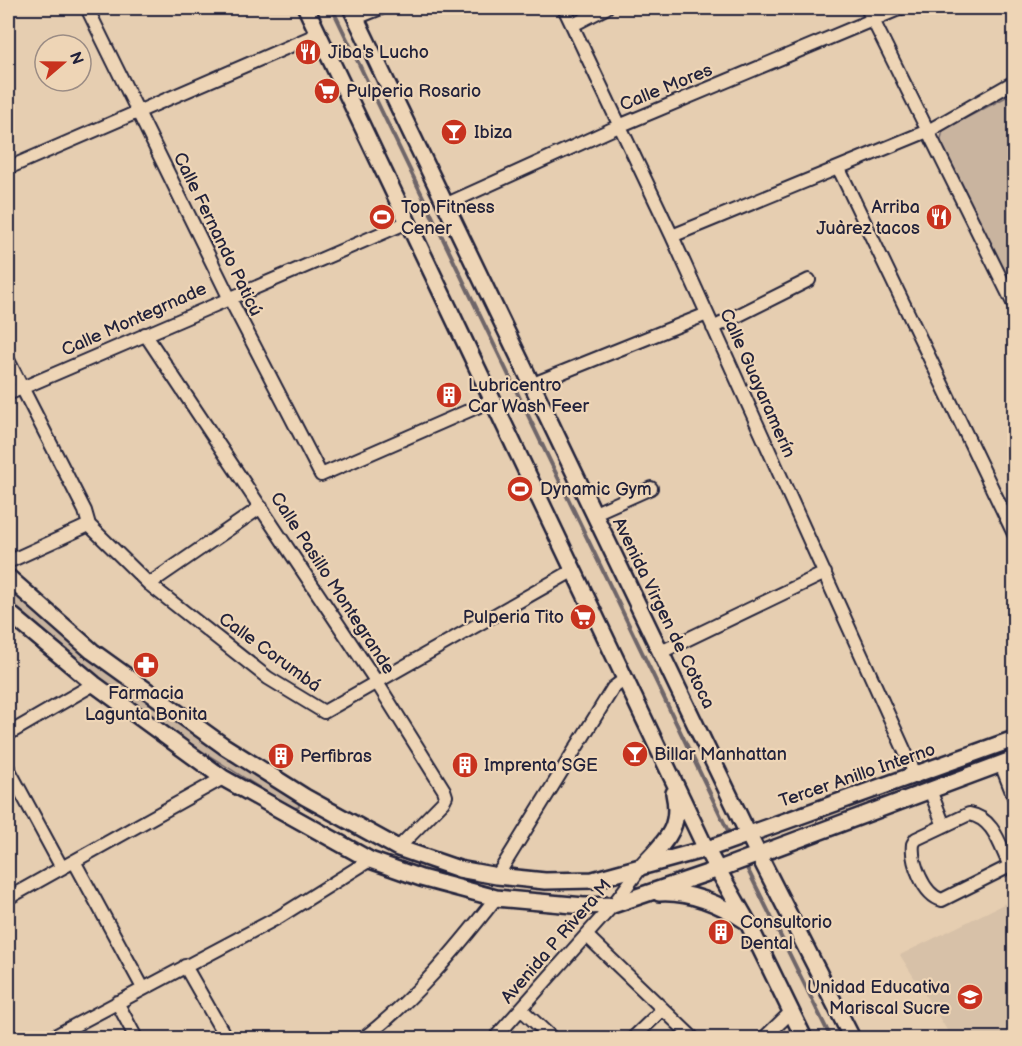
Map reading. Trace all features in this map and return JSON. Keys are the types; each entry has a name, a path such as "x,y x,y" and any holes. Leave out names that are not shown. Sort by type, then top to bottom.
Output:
{"main road":[{"path":"306,8 670,773 721,869 804,1038"},
{"name":"Avenida Virgen de Cotoca","path":"353,13 595,513 746,835 852,1038"},
{"name":"Tercer Anillo Interno","path":"8,577 92,651 224,746 305,797 398,848 449,866 497,876 545,881 593,880 709,848 916,776 1014,739"},
{"name":"Tercer Anillo Interno","path":"8,612 94,684 223,778 370,860 421,878 496,898 584,906 613,905 721,869 1008,761"},
{"path":"1008,761 1002,755 1014,749"},
{"path":"643,865 669,835 676,823 677,807 670,773"},
{"path":"825,829 847,812 913,787 916,783 916,776"},
{"path":"294,816 303,809 305,797"},
{"path":"312,827 313,814 324,807"},
{"path":"647,893 668,892 699,897 724,907 747,921"}],"street":[{"name":"Calle Fernando Paticú","path":"87,8 229,297 321,475 493,400"},
{"path":"353,13 381,8"},
{"name":"Calle Guayaramerín","path":"565,8 672,236 916,776"},
{"path":"573,25 606,8"},
{"path":"867,8 930,130 934,144 1014,305"},
{"name":"Calle Mores","path":"447,204 620,126 901,8"},
{"path":"8,168 137,110 318,34"},
{"path":"672,236 930,130 1014,82"},
{"path":"839,169 1014,534"},
{"name":"Calle Montegrnade","path":"8,394 229,297 408,222"},
{"path":"713,328 809,280"},
{"path":"533,384 707,314"},
{"name":"Calle Pasillo Montegrande","path":"145,334 376,681 446,796 398,848"},
{"name":"Calle Corumbá","path":"8,360 85,511 89,525 149,584 268,678 324,712 574,570"},
{"path":"595,513 651,488"},
{"path":"149,584 261,507"},
{"path":"8,562 89,525"},
{"path":"661,652 825,573"},
{"path":"497,876 613,688 625,679"},
{"path":"8,734 94,684"},
{"path":"1008,761 1014,797"},
{"path":"8,768 62,868"},
{"path":"8,898 223,778"},
{"path":"930,790 944,826"},
{"path":"969,814 979,815 989,823 1012,865 942,900 935,898 920,877 913,844 916,839 969,814"},
{"path":"51,1038 279,917 370,860"},
{"path":"74,861 143,988"},
{"name":"Avenida P Rivera M","path":"495,1038 613,905 643,865"},
{"path":"364,1038 395,1014 442,967 496,898"},
{"path":"586,935 693,1038"},
{"path":"185,966 226,1038"},
{"path":"117,1002 136,1038"},
{"path":"522,1010 552,1038"},
{"path":"633,1038 662,1010"},
{"path":"764,1038 792,1012"}],"shaded area":[{"path":"1014,93 1014,291 940,143 943,130"},
{"path":"8,588 82,652 157,709 298,800 299,807 292,808 161,725 90,673 8,603"},
{"name":"Unidad Educativa Mariscal Sucre","path":"1014,899 1014,1038 952,1038 900,955"}],"waterway":[{"path":"332,8 731,837"},
{"path":"744,862 831,1038"}],"place":[{"name":"Jiba's Lucho","path":"308,52"},
{"name":"Pulperia Rosario","path":"327,91"},
{"name":"Ibiza","path":"454,132"},
{"name":"Top Fitness Cener","path":"382,217"},
{"name":"Arriba Juàrez tacos","path":"939,217"},
{"name":"Lubricentro Car Wash Feer","path":"449,395"},
{"name":"Dynamic Gym","path":"520,489"},
{"name":"Pulperia Tito","path":"583,617"},
{"name":"Farmacia Lagunta Bonita","path":"146,665"},
{"name":"Billar Manhattan","path":"635,754"},
{"name":"Perfibras","path":"281,756"},
{"name":"Imprenta SGE","path":"465,765"},
{"name":"Consultorio Dental","path":"721,932"},
{"name":"Unidad Educativa Mariscal Sucre","path":"970,997"}]}
